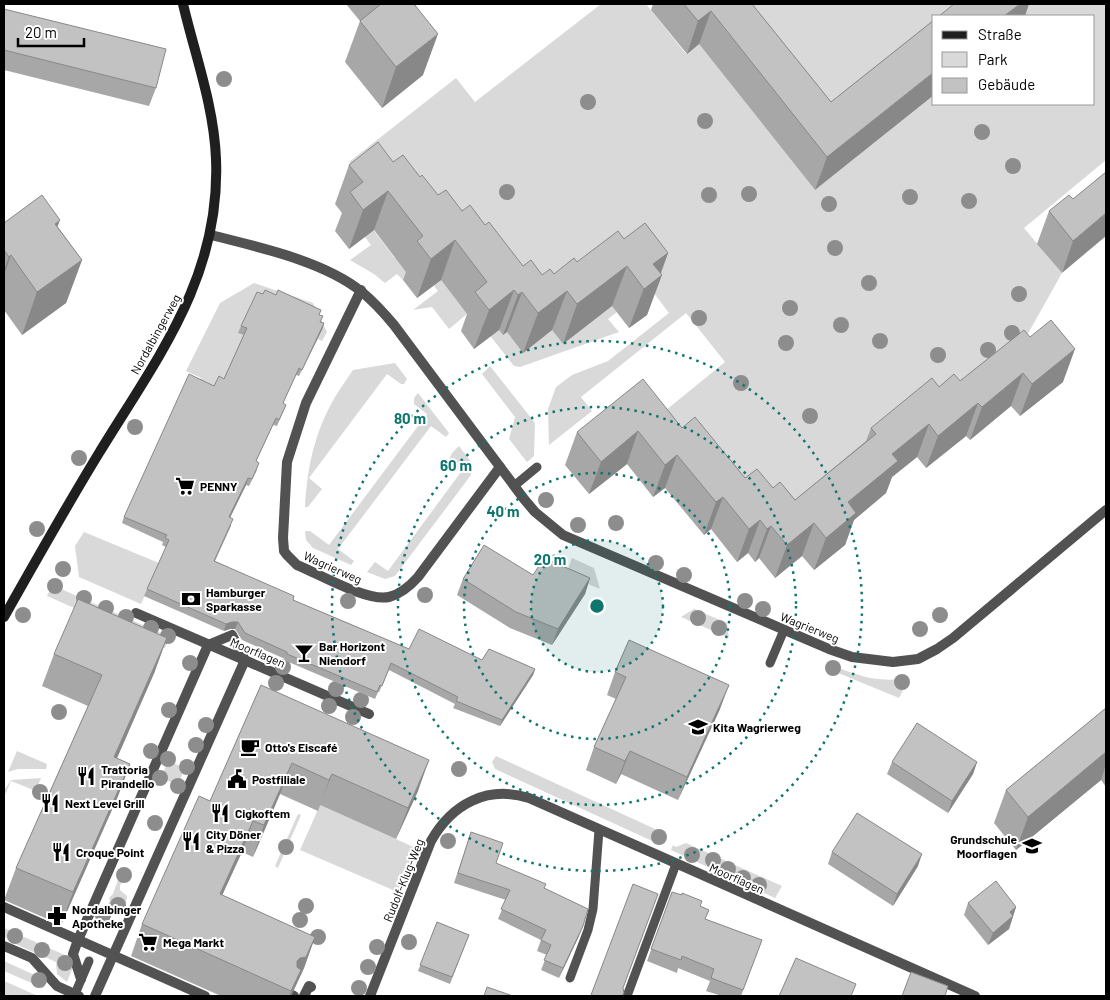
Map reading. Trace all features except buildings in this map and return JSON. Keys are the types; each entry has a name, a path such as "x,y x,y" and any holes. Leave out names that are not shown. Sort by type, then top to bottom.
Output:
{"street":[{"name":"Nordalbingerweg","path":"4,617 83,480 172,335 189,300 211,235 216,160 213,129 208,101 182,4"},
{"name":"Wagrierweg","path":"211,235 307,262 361,290 394,325 535,512 562,535 852,657 893,662 918,659 937,649 953,638 1106,510"},
{"name":"Wagrierweg","path":"361,290 306,403 287,462 283,538 284,551 291,560 296,565 366,596 379,598 399,593 409,587 418,577 500,467"},
{"name":"Moorflagen","path":"136,613 369,714"},
{"path":"81,979 73,954 78,940 208,645 232,635 245,660 95,996"},
{"name":"Moorflagen","path":"486,795 516,794 529,798 975,996"},
{"name":"Rudolf-Klug-Weg","path":"370,996 437,830 453,814 468,803 486,795"},
{"path":"4,907 205,996"},
{"path":"4,946 32,958 57,986 77,995"},
{"path":"304,996 309,986 311,987"}],"lane":[{"path":"514,486 536,467"},
{"path":"770,663 784,630"},
{"path":"570,978 588,930 593,909 599,830"},
{"path":"627,996 676,864"},
{"path":"77,995 81,979 89,961"}],"green space":[{"path":"601,4 646,4 686,54 699,44 815,190 932,97 932,105 1095,105 1095,15 1013,15 1004,4 1106,4 1106,160 1024,228 1062,273 1012,362 783,532 644,428 725,362 686,313 581,397 592,411 549,445 548,409 556,387 572,375 608,361 669,313 631,263 563,302 379,202 349,162 456,78 475,102"},
{"path":"749,4 956,4 965,15 932,15 932,45 819,135"},
{"path":"371,227 394,257 416,271 403,280 397,274 385,283 350,260 371,245 362,233"},
{"path":"438,276 467,314 449,329 432,307 413,310 438,291 431,282"},
{"path":"254,283 313,303 327,332 322,341 318,339 322,331 318,329 239,332 244,335 226,378 212,392 198,386 201,378 186,371 220,303"},
{"path":"612,306 617,312 608,319 619,332 520,367 514,366 488,333 497,326 503,335 507,332 523,352 552,330 563,344"},
{"path":"395,363 407,379 404,384 401,384 387,374 309,478 322,489 308,507 305,507 309,468 315,443 324,418 338,392 353,370"},
{"path":"490,366 535,423 534,456 527,462 509,439 515,417 482,374"},
{"path":"418,393 449,433 446,437 431,426 338,549 354,561 351,565 313,548 306,540 305,531 310,531 329,545 427,414 414,404 414,398"},
{"path":"459,446 471,462 471,475 395,576 385,579 367,572 375,562 388,571 461,472 448,462 452,453"},
{"path":"84,532 159,563 141,604 79,577 75,546"},
{"path":"572,558 594,568 600,589 566,575"},
{"path":"52,585 170,637 165,648 47,596"},
{"path":"694,609 727,623 729,638 681,617"},
{"path":"829,664 877,679 909,678 899,698 826,668"},
{"path":"17,751 47,764 46,769 18,769 8,772"},
{"path":"496,756 666,834 661,845 495,769 492,762"},
{"path":"168,761 185,768 178,785 161,778"},
{"path":"41,778 36,791 11,781 4,797 4,791 11,780"},
{"path":"320,805 418,849 400,893 300,850"},
{"path":"298,814 301,815 278,868 275,866"},
{"path":"686,843 782,886 775,898 671,850 673,845 676,847"},
{"path":"126,873 120,890 127,896 126,904 120,910 110,909 104,919 100,916 104,914 119,877"},
{"path":"4,928 67,956 73,967 67,982 57,974 56,962 11,942 4,936"},
{"path":"4,961 43,979 45,984 43,988 4,971"},
{"path":"4,981 38,996 4,996"}],"place":[{"name":"PENNY","path":"185,486"},
{"name":"Hamburger Sparkasse","path":"191,599"},
{"name":"Bar Horizont Niendorf","path":"304,653"},
{"name":"Kita Wagrierweg","path":"698,727"},
{"name":"Otto's Eiscafé","path":"250,747"},
{"name":"Trattoria Pirandello","path":"86,776"},
{"name":"Postfiliale","path":"237,779"},
{"name":"Next Level Grill","path":"50,803"},
{"name":"Cigkoftem","path":"220,813"},
{"name":"City Döner & Pizza","path":"191,841"},
{"name":"Grundschule Moorflagen","path":"1032,846"},
{"name":"Croque Point","path":"61,852"},
{"name":"Nordalbinger Apotheke","path":"57,916"},
{"name":"Mega Markt","path":"148,942"}]}
